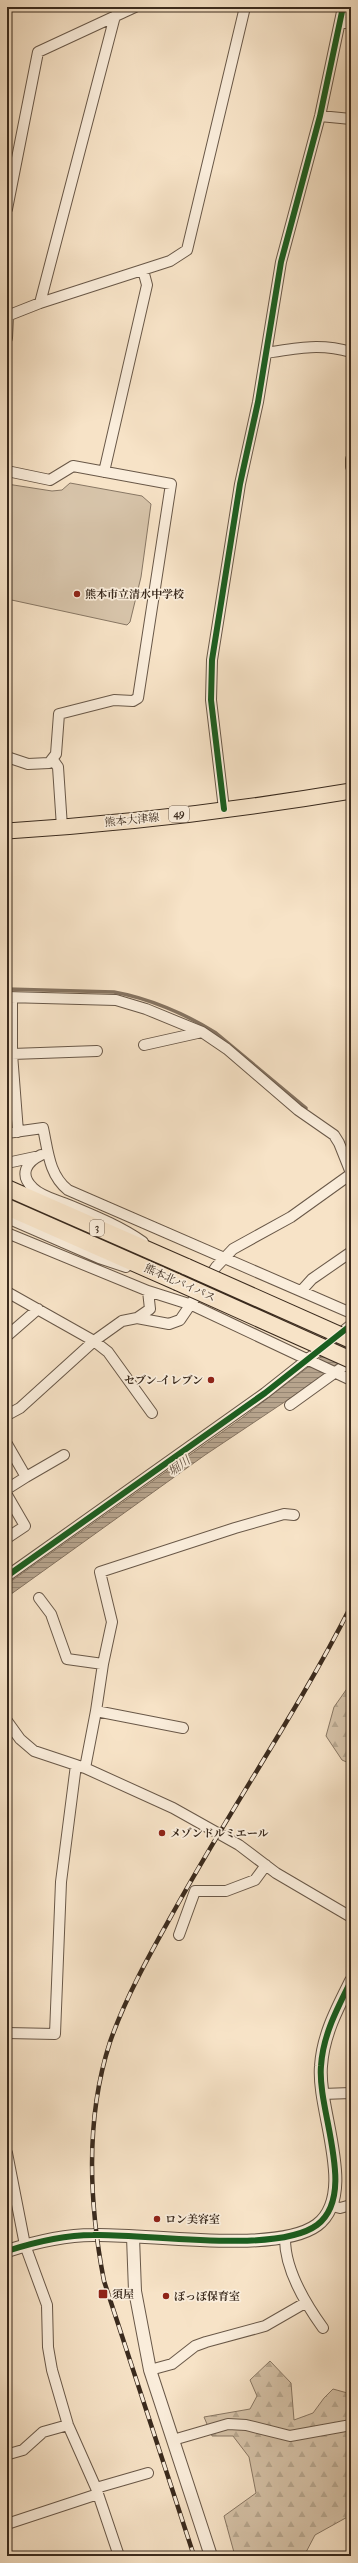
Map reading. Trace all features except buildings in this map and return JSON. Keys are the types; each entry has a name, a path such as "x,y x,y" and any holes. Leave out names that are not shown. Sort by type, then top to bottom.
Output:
{"highway":[{"name":"熊本北バイパス","path":"7,1188 351,1340"},
{"name":"熊本北バイパス","path":"7,1207 351,1361"}],"main road":[{"name":"熊本大津線","path":"7,830 62,827 224,809 351,791"}],"street":[{"path":"7,209 38,52 135,7"},
{"path":"7,338 8,316 40,303 170,261 187,250 244,7"},
{"path":"224,809 211,700 212,660 240,484 258,402 281,262 320,116 343,7"},
{"path":"40,303 115,16"},
{"path":"340,23 351,23"},
{"path":"320,116 351,119"},
{"path":"104,472 147,285 143,270"},
{"path":"266,353 313,346 332,346 351,352"},
{"path":"351,459 351,467"},
{"path":"7,471 50,480 73,466 171,484 138,698 133,701 114,700 59,714 56,754 53,760 49,763 28,764 7,758"},
{"path":"53,760 58,767 62,827"},
{"path":"7,1415 20,1408 94,1341 122,1321 137,1318 169,1324 180,1320 224,1258 244,1241 291,1217 351,1173 340,1143 334,1134 298,1110 227,1049 202,1032 146,1009 116,1000 10,997 12,1054 18,1132"},
{"path":"144,1044 202,1032"},
{"path":"12,1054 97,1051"},
{"path":"7,1133 43,1128 45,1154 59,1183 68,1190 224,1258 302,1290 351,1313"},
{"path":"7,1163 45,1154"},
{"path":"45,1154 30,1160 26,1168 25,1176 34,1189 122,1228 167,1258"},
{"path":"7,1218 99,1258 157,1273"},
{"path":"7,1233 148,1291 192,1305 310,1359 351,1380"},
{"path":"302,1290 312,1279 351,1252"},
{"path":"137,1318 150,1309 148,1291"},
{"path":"7,1292 94,1341 108,1352 152,1413"},
{"path":"7,1336 38,1309"},
{"path":"7,1576 265,1393 310,1359 351,1325"},
{"path":"290,1405 335,1371 351,1361"},
{"path":"7,1444 26,1477"},
{"path":"7,1489 64,1455"},
{"path":"7,1495 25,1526 7,1538"},
{"path":"7,2033 55,2034 61,1882 80,1767 96,1711 103,1664 112,1622 100,1572 235,1528 284,1514 294,1515"},
{"path":"39,1598 51,1614 67,1659 103,1664"},
{"path":"96,1711 183,1728"},
{"path":"7,1721 20,1739 34,1751 80,1767 173,1808 239,1846 266,1865 351,1917"},
{"path":"179,1935 195,1890 226,1891 255,1880 266,1865"},
{"path":"7,2251 25,2245 70,2236 95,2234 133,2237 285,2239 310,2230 323,2220 332,2206 337,2186 335,2164 322,2094 321,2066 326,2036 348,1996 351,1981"},
{"path":"322,2094 351,2093"},
{"path":"7,2153 25,2245 44,2292 47,2305 50,2363 68,2425 97,2491 119,2556"},
{"path":"332,2206 340,2208 351,2205"},
{"path":"133,2237 135,2291 150,2370 211,2556"},
{"path":"285,2239 285,2248 305,2303 323,2328"},
{"path":"150,2370 172,2364 195,2346 265,2326 305,2303"},
{"path":"173,2440 228,2424 246,2425 290,2436 351,2425"},
{"path":"10,2454 23,2450 43,2432 68,2425"},
{"path":"7,2524 148,2473"}],"green space":[{"path":"70,483 142,496 151,504 141,577 130,622 127,625 7,599 7,484 52,491 62,490"},
{"path":"351,1683 351,1764 342,1760 326,1736 334,1707"},
{"path":"270,2361 291,2383 294,2420 313,2413 333,2389 351,2394 351,2515 315,2535 304,2556 235,2556 224,2516 256,2493 249,2457 233,2436 212,2436 204,2417 250,2409 257,2396 250,2380"}],"water":[{"name":"堀川","path":"351,1334 351,1352 316,1381 205,1455 7,1597 7,1584 242,1418"}],"waterway":[{"path":"7,989 114,992 140,998 180,1013 216,1033 306,1108"}],"railway":[{"path":"194,2556 104,2281 95,2222 93,2191 92,2161 96,2101 110,2042 124,2006 142,1970 200,1865 289,1718 351,1606"}],"cycle path":[{"path":"224,809 211,700 212,660 240,484 258,402 281,262 320,116 343,7"},
{"path":"7,1576 265,1393 351,1325"},
{"path":"7,2251 50,2240 82,2235 116,2235 242,2241 272,2239 298,2234 317,2225 329,2211 334,2193 335,2173 333,2151 321,2084 322,2055 332,2022 351,1981"}],"place":[{"name":"熊本市立清水中学校","path":"77,594"},
{"name":"セブン-イレブン","path":"211,1380"},
{"name":"メゾンドルミエール","path":"162,1833"},
{"name":"ロン美容室","path":"157,2219"},
{"name":"須屋","path":"103,2294"},
{"name":"ぽっぽ保育室","path":"166,2296"}]}
